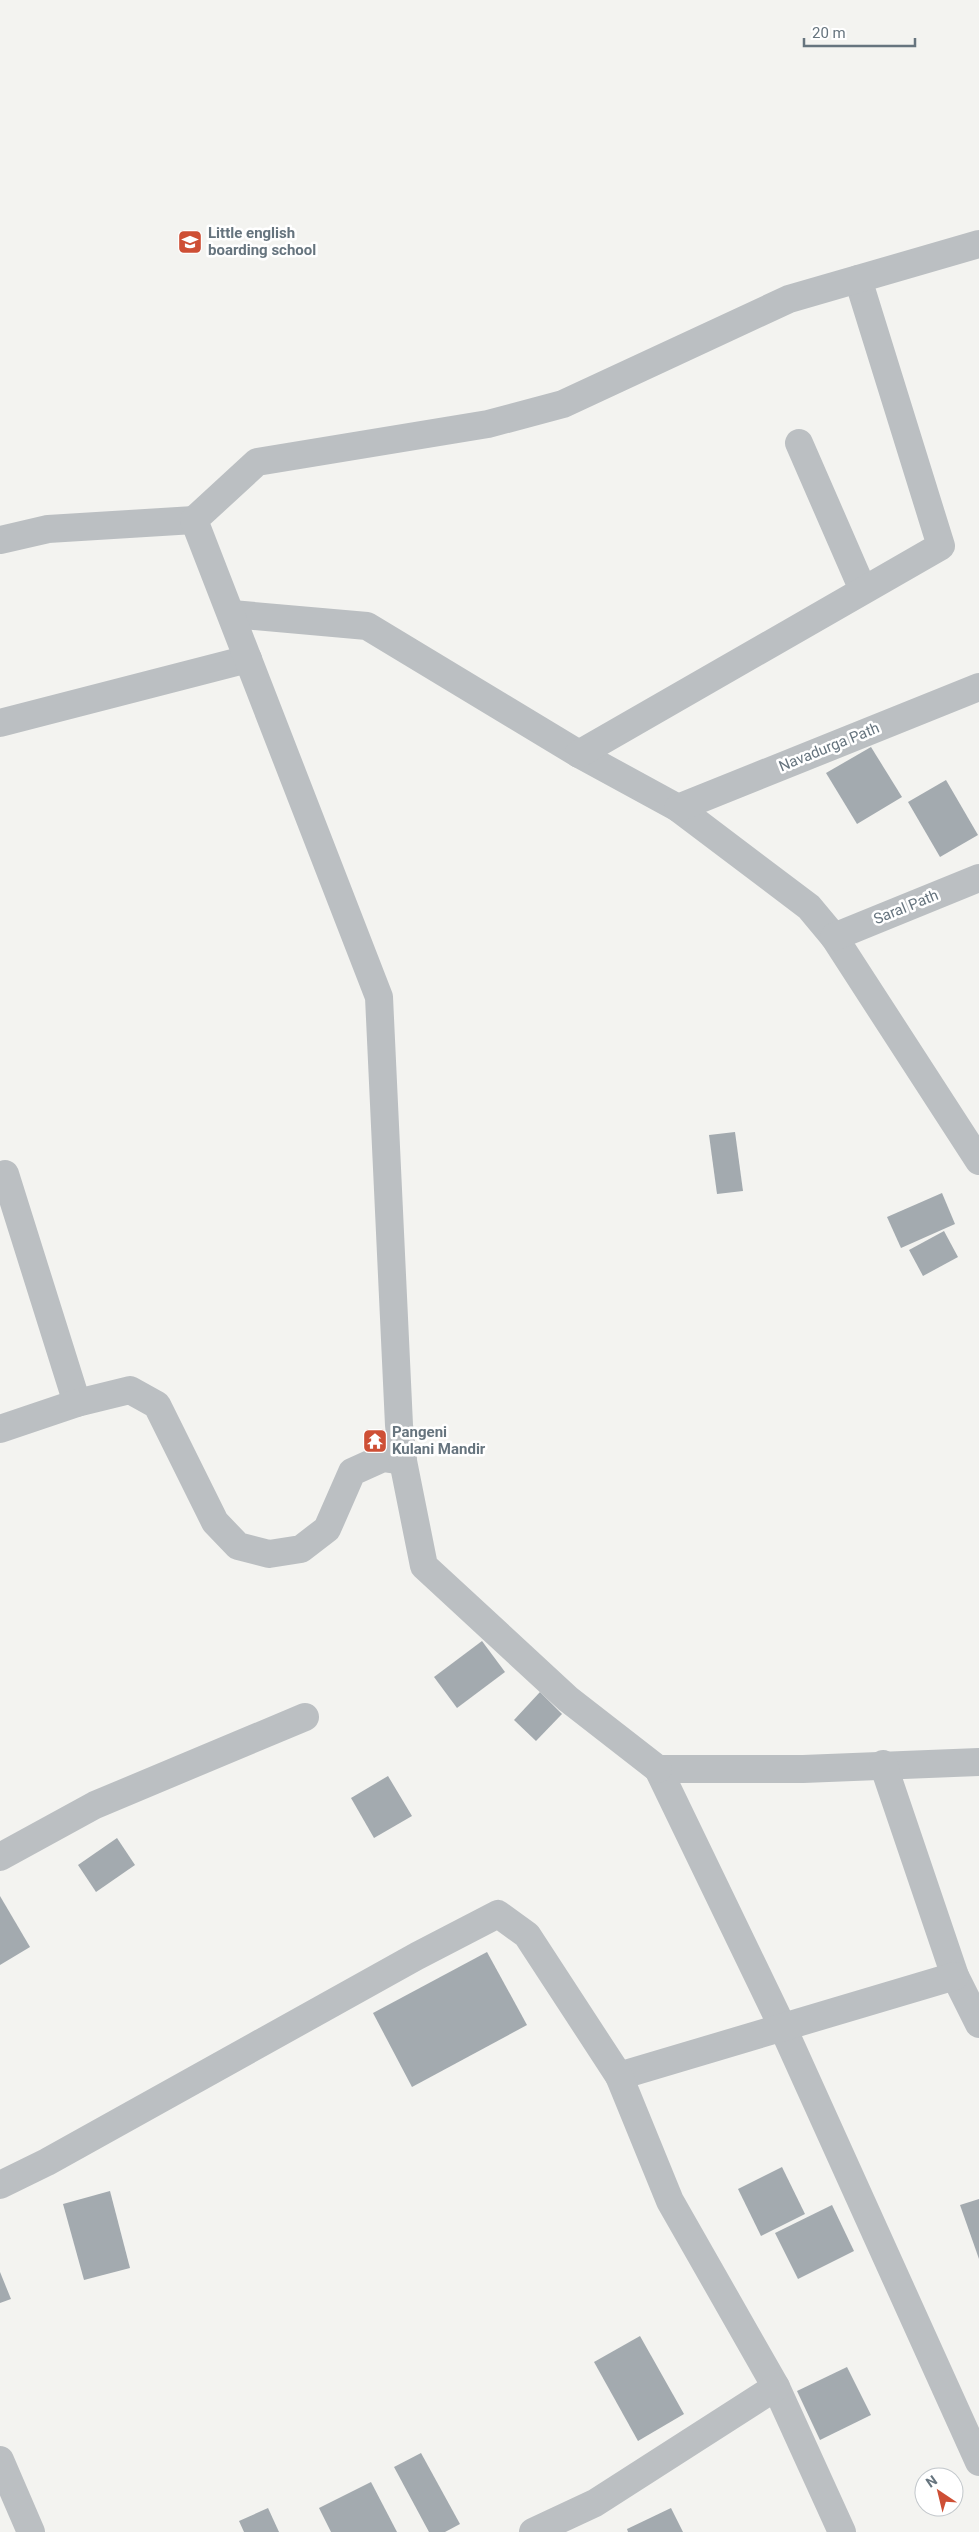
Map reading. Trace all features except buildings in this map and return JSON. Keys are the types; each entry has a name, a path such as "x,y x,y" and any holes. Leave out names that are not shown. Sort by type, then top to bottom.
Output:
{"street":[{"path":"0,540 48,529 194,520 257,462 488,424 563,404 789,299 979,244"},
{"path":"579,754 941,546 858,279"},
{"path":"798,443 863,590"},
{"path":"194,520 232,614 379,998 399,1425 403,1461 424,1566 568,1700 658,1769 783,2028 979,2462"},
{"path":"232,614 367,626 579,754 678,808 809,907 834,937 979,1161"},
{"path":"0,723 248,659"},
{"name":"Navadurga Path","path":"678,808 979,687"},
{"name":"Saral Path","path":"834,937 979,878"},
{"path":"0,1176 5,1174 77,1403"},
{"path":"0,1428 77,1403 130,1390 157,1405 215,1522 238,1546 269,1554 301,1549 327,1529 352,1472 383,1458 403,1461"},
{"path":"0,1857 95,1805 305,1717"},
{"path":"658,1769 803,1769 883,1764 979,1762"},
{"path":"883,1764 955,1976 979,2024"},
{"path":"0,2184 47,2162 417,1956 498,1914 527,1935 619,2076 670,2201 776,2387 842,2532"},
{"path":"619,2076 955,1976"},
{"path":"533,2532 595,2503 776,2387"},
{"path":"0,2460 32,2532"}],"place":[{"name":"Little english boarding school","path":"190,242"},
{"name":"Pangeni Kulani Mandir","path":"375,1441"}]}
